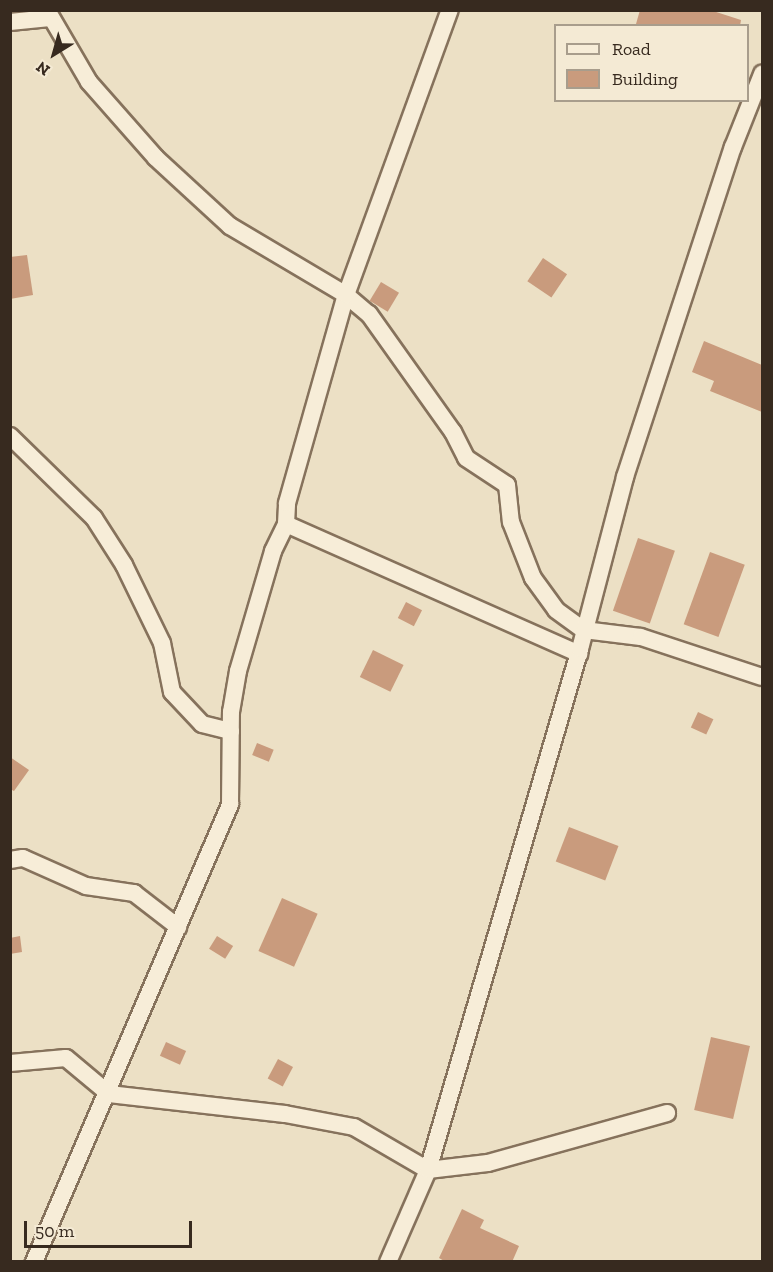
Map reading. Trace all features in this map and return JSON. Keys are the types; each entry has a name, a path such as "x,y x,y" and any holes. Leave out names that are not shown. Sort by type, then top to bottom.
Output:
{"street":[{"path":"34,1262 109,1094 230,804 231,731 238,671 273,551 286,524 287,503 346,295 450,10"},
{"path":"10,22 48,14 89,82 156,158 230,226 346,295 369,314 392,343 453,432 466,458 507,485 511,522 533,578 556,610 584,626 584,630 641,637 762,677"},
{"path":"388,1262 428,1170 579,654 584,626 625,477 733,147 762,74"},
{"path":"10,436 94,518 124,565 162,643 172,692 202,724 231,731"},
{"path":"286,524 579,654"},
{"path":"10,860 23,858 86,886 134,893 178,927"},
{"path":"10,1063 66,1058 109,1094 285,1114 354,1127 428,1170 488,1163 667,1113"}],"building":[{"path":"640,10 710,10 741,20 740,24 636,24"},
{"path":"27,255 33,295 10,299 10,257"},
{"path":"543,258 567,274 551,297 527,281"},
{"path":"381,282 399,293 388,312 370,301"},
{"path":"704,341 762,365 762,412 710,391 714,381 692,372"},
{"path":"638,538 675,551 650,624 613,611"},
{"path":"710,552 745,565 718,637 684,624"},
{"path":"406,602 422,610 414,626 398,618"},
{"path":"373,650 404,665 390,692 360,677"},
{"path":"698,712 713,719 706,735 691,727"},
{"path":"257,743 274,750 269,762 252,755"},
{"path":"10,757 29,770 14,791 10,789"},
{"path":"569,827 618,846 605,881 556,862"},
{"path":"282,898 318,914 294,967 258,951"},
{"path":"20,936 22,952 10,954 10,938"},
{"path":"217,936 233,946 225,959 209,949"},
{"path":"711,1037 750,1046 733,1119 694,1110"},
{"path":"166,1042 186,1051 180,1065 160,1056"},
{"path":"278,1059 293,1067 283,1086 268,1078"},
{"path":"462,1209 484,1220 480,1228 519,1246 512,1262 446,1262 439,1258"}]}
